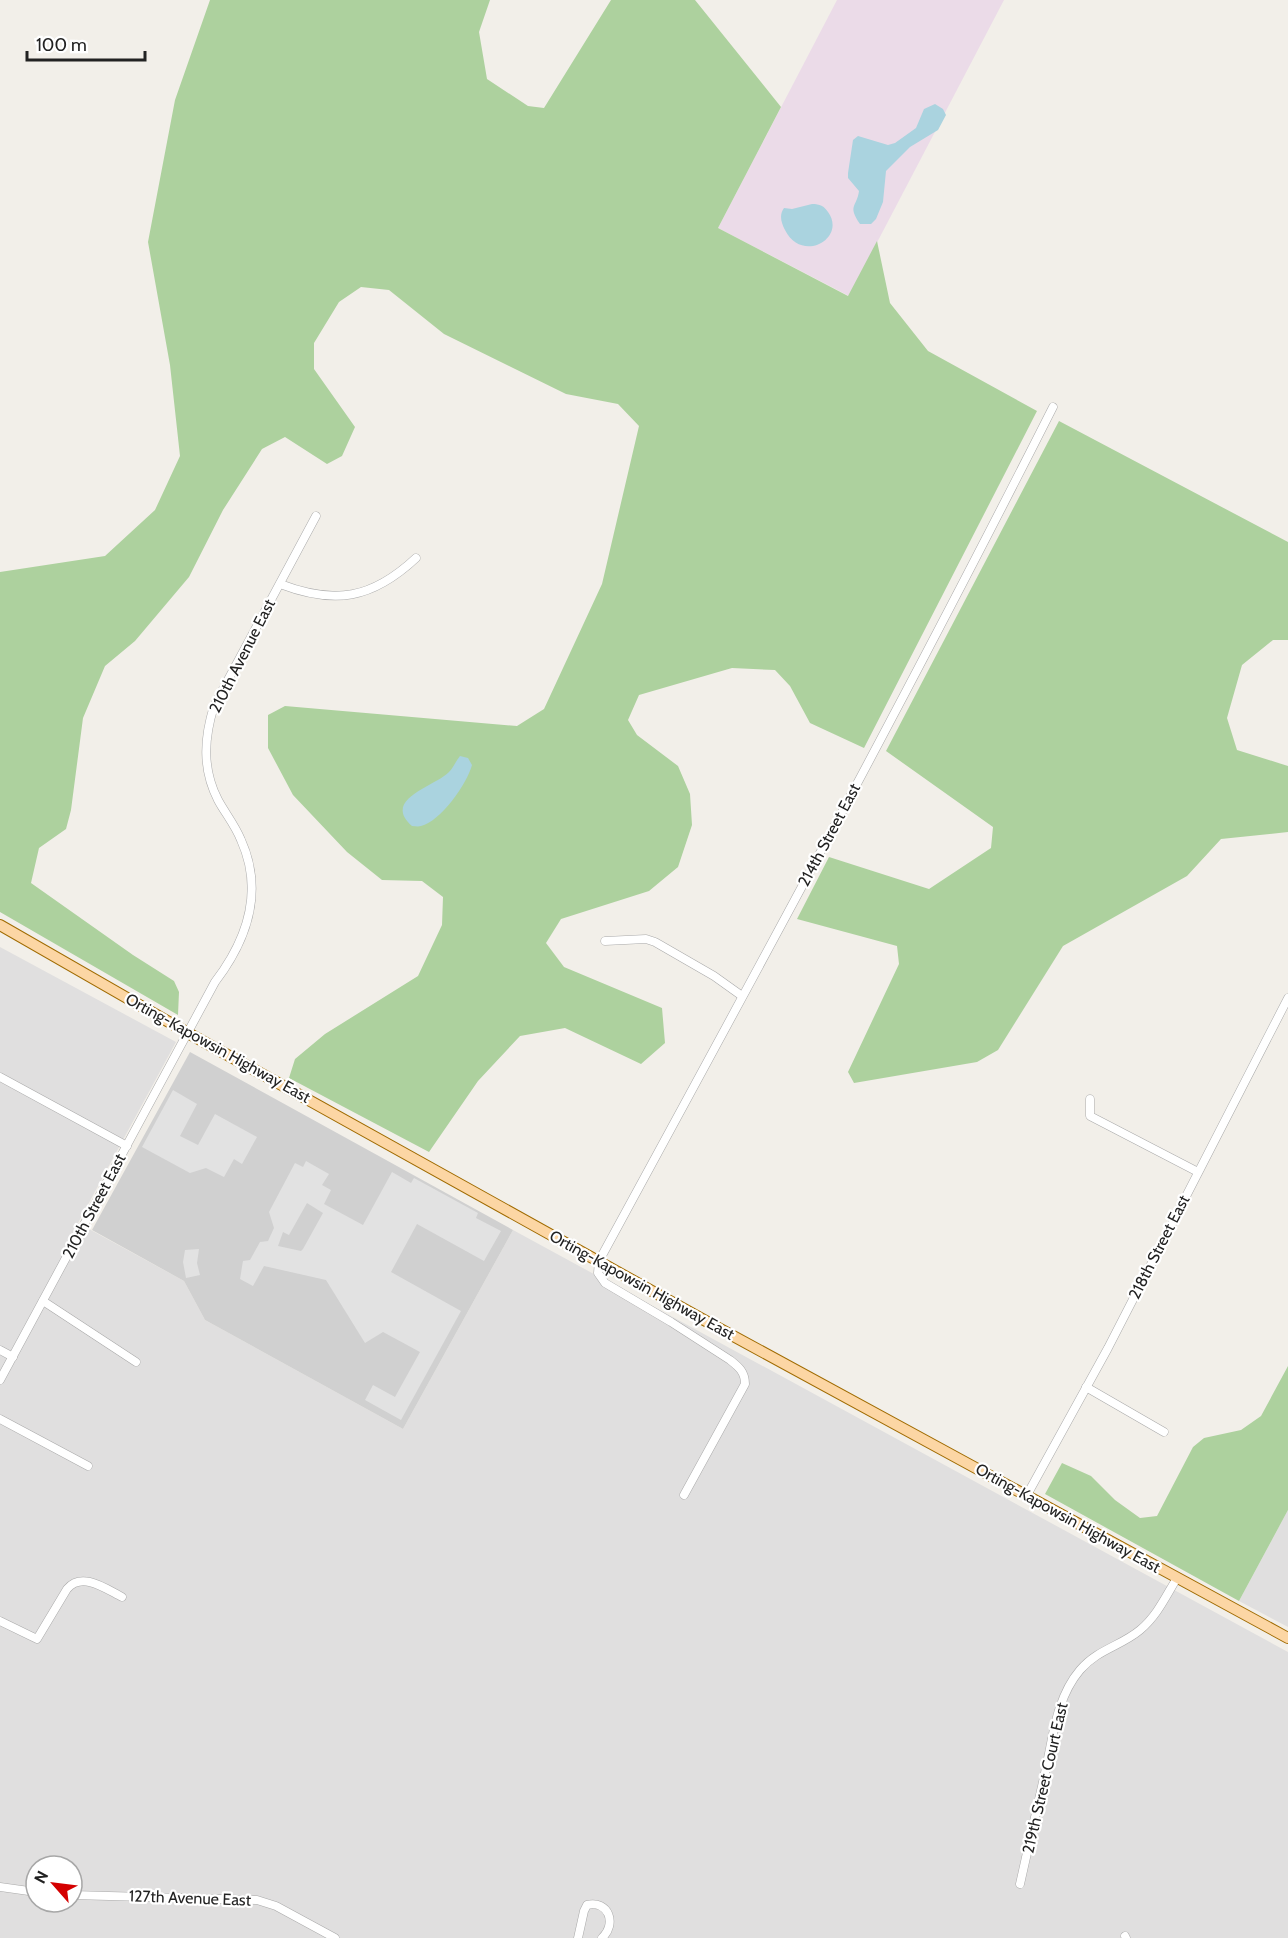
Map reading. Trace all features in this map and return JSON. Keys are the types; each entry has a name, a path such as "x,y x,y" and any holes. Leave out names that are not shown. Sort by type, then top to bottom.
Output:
{"main road":[{"name":"Orting-Kapowsin Highway East","path":"0,925 188,1033 833,1391 1288,1638"}],"street":[{"name":"214th Street East","path":"599,1261 916,673 1053,407"},
{"name":"210th Avenue East","path":"188,1033 215,982 236,952 248,920 251,898 242,841 218,800 208,773 205,756 209,723 214,706 316,516"},
{"path":"280,584 319,596 348,595 382,584 401,572 416,558"},
{"path":"605,941 646,939 655,942 714,976 742,996"},
{"name":"218th Street East","path":"1027,1495 1086,1387 1288,998"},
{"name":"210th Street East","path":"0,1380 188,1033"},
{"path":"0,1077 126,1146"},
{"path":"1090,1099 1090,1116 1198,1172"},
{"path":"599,1261 598,1273 605,1283 730,1360 738,1366 745,1377 745,1384 684,1496"},
{"path":"43,1301 136,1362"},
{"path":"0,1350 13,1357"},
{"path":"1086,1387 1164,1432"},
{"path":"0,1419 88,1466"},
{"name":"219th Street Court East","path":"1020,1884 1057,1721 1068,1688 1089,1661 1147,1624 1177,1578"},
{"path":"0,1621 36,1639 73,1583 92,1582 122,1597"},
{"path":"0,1887 24,1890"},
{"name":"127th Avenue East","path":"84,1895 257,1900 276,1906 334,1938"},
{"path":"578,1938 584,1911 587,1905 594,1904 606,1909 609,1914 610,1924 607,1934 602,1938"}],"shaded area":[{"path":"837,0 1004,0 849,296 718,228"},
{"path":"0,947 176,1042 78,1223 184,1281 205,1320 403,1429 513,1230 1288,1652 1288,1938 0,1938"},
{"path":"190,1052 513,1230 403,1429 205,1320 184,1281 92,1230"},
{"path":"173,1090 197,1104 180,1136 198,1145 215,1114 257,1137 242,1164 234,1159 224,1177 206,1168 190,1173 142,1147"},
{"path":"306,1161 329,1174 322,1185 331,1190 324,1204 363,1225 392,1172 411,1183 414,1178 478,1213 476,1218 501,1231 484,1261 417,1224 391,1272 461,1311 401,1420 365,1400 373,1385 395,1397 420,1352 383,1332 365,1343 326,1280 264,1266 253,1286 240,1279 243,1261 250,1260 260,1242 268,1241 274,1228 269,1212 295,1163 303,1167","holes":["307,1203 323,1213 301,1251 278,1246 283,1232 289,1235"]},
{"path":"199,1249 197,1263 200,1275 186,1278 183,1262 185,1250"},
{"path":"1288,1510 1288,1627 1239,1601"}],"green space":[{"path":"210,0 490,0 479,32 487,79 528,106 544,108 611,0 695,0 781,107 718,228 848,296 877,241 890,303 928,351 1037,411 864,748 810,723 790,686 775,670 732,668 639,695 628,720 637,735 678,766 690,794 692,825 678,867 649,891 561,919 546,943 564,967 662,1008 665,1043 641,1064 565,1028 520,1036 478,1081 429,1152 289,1078 295,1059 325,1034 418,976 442,925 443,897 422,881 382,880 347,852 293,795 268,748 268,715 285,706 517,726 544,709 602,584 639,426 618,404 566,394 444,334 389,290 361,287 339,302 314,343 314,369 355,427 342,456 327,464 285,437 262,449 223,510 189,577 135,641 105,666 83,718 71,810 66,829 39,848 31,883 174,981 179,992 178,1015 0,912 0,572 105,556 155,510 180,456 170,365 148,242 175,100"},
{"path":"1059,421 1288,542 1288,640 1273,640 1242,665 1227,718 1237,750 1288,766 1288,832 1221,839 1187,876 1063,946 998,1050 977,1062 854,1083 848,1072 899,964 897,946 797,919 829,857 929,889 991,848 993,827 886,751"},
{"path":"1288,1366 1288,1510 1239,1601 1045,1494 1062,1463 1091,1476 1115,1500 1140,1518 1157,1516 1193,1447 1204,1438 1241,1430 1261,1416"}],"water":[{"path":"935,104 943,109 946,115 938,130 910,147 886,171 883,202 876,219 871,224 860,224 853,209 859,191 848,178 853,140 858,136 888,145 895,143 916,128 924,109"},
{"path":"812,204 822,206 826,210 832,222 832,231 820,244 802,245 793,240 785,230 781,213 784,208 792,209"},
{"path":"460,756 468,758 472,765 459,791 445,810 429,823 412,826 404,817 403,808 407,801 449,772"}]}
